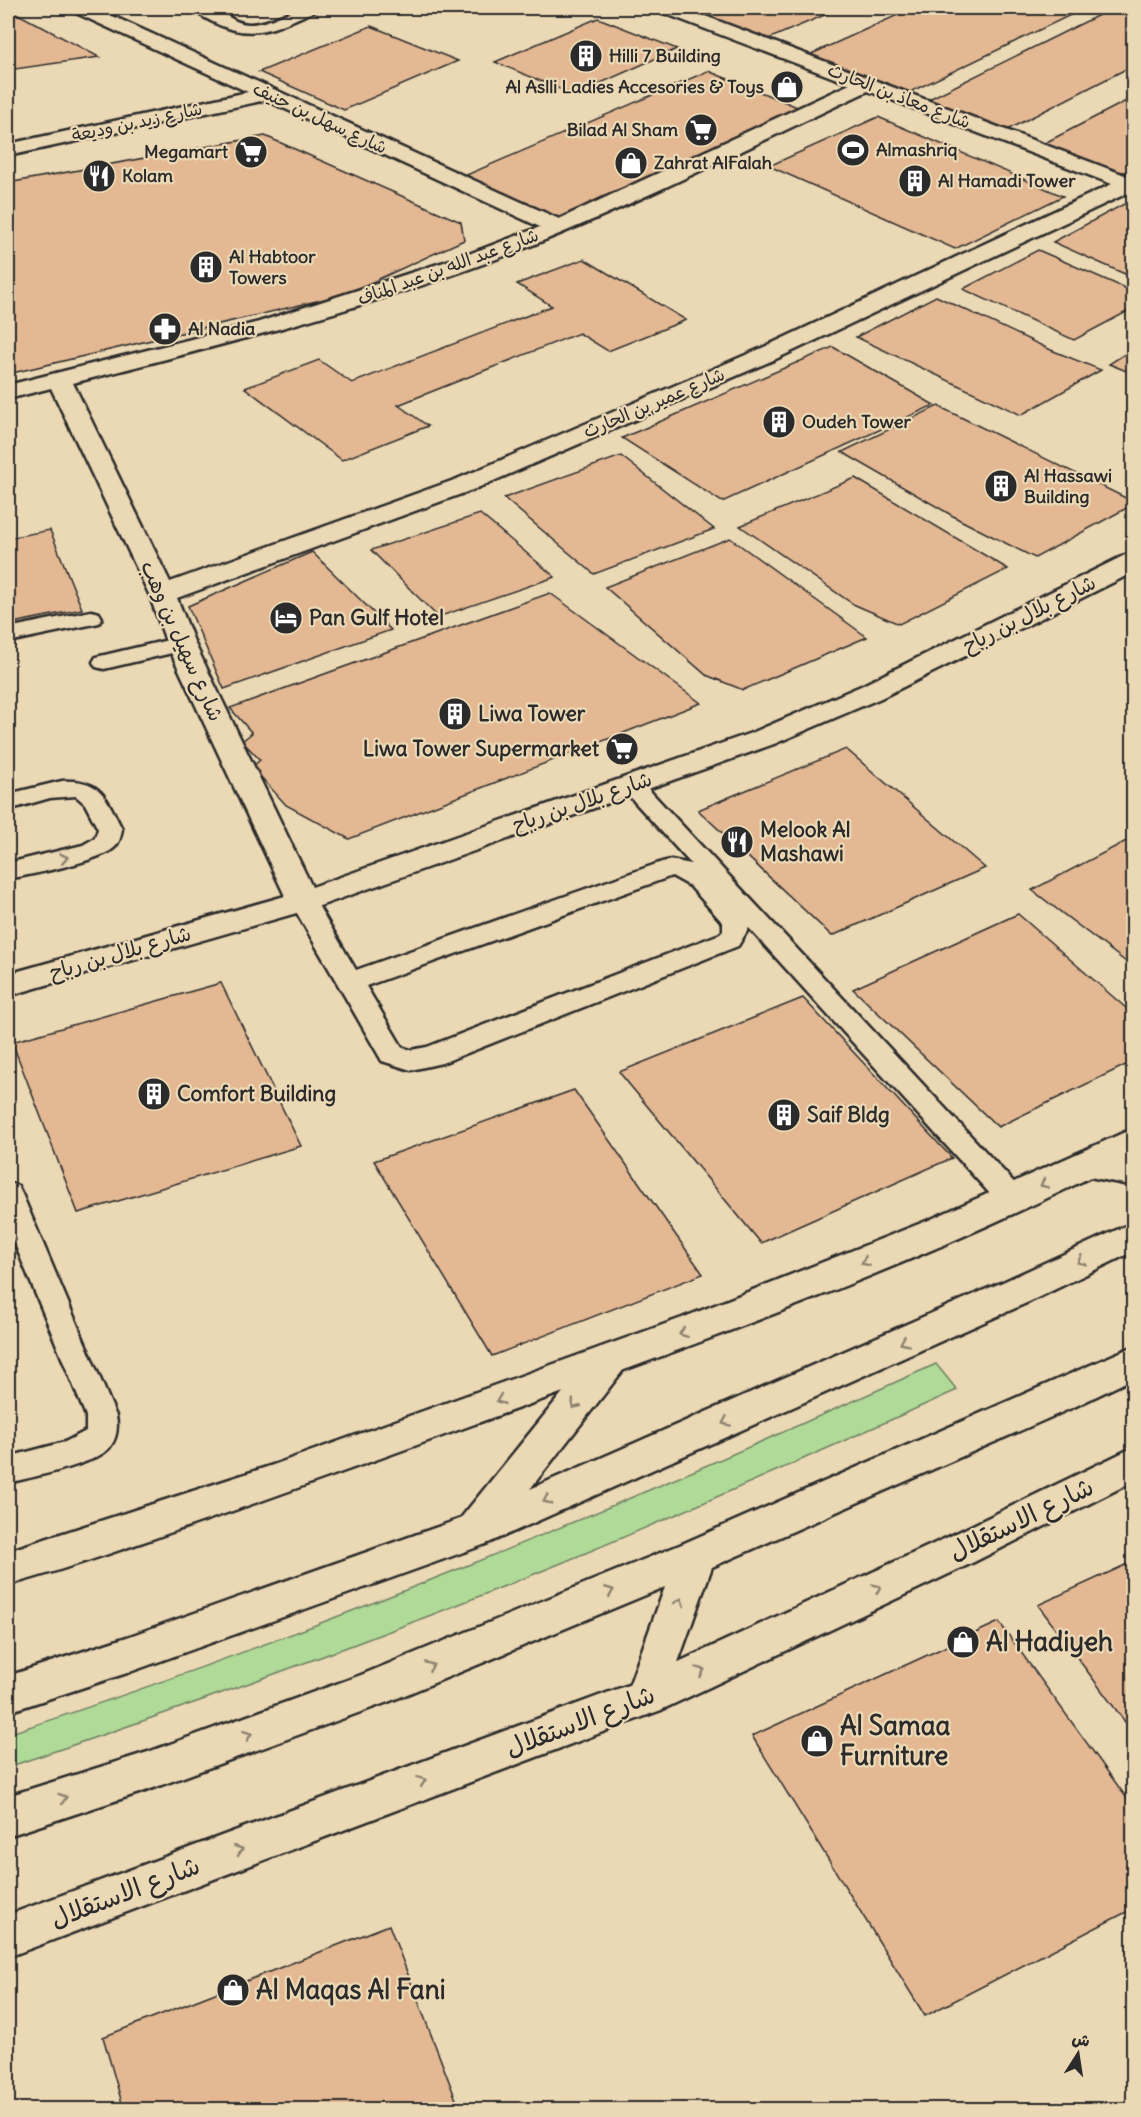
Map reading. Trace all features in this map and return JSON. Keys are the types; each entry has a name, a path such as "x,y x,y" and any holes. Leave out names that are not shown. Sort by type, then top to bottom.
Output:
{"street":[{"name":"شارع سهل بن حنيف","path":"81,8 559,227"},
{"name":"شارع معاذ بن الحارث","path":"668,8 1132,183"},
{"name":"شارع عبد الله بن عبد المناف","path":"8,392 60,381 289,321 463,264 559,227 867,84"},
{"name":"شارع زيد بن وديعة","path":"8,150 267,94"},
{"name":"شارع عمير بن الحارث","path":"162,594 466,484 770,353 1132,183"},
{"name":"شارع سهيل بن وهب","path":"60,381 162,594 181,644 303,901"},
{"name":"شارع بلال بن رباح","path":"8,985 303,901 764,738 871,692 1134,561"},
{"path":"8,1568 320,1465 785,1295 1012,1199 1087,1165 1134,1140"},
{"path":"1087,1165 1134,1173"},
{"path":"8,1694 160,1643 472,1532 1018,1292 1134,1235"},
{"path":"472,1532 611,1359"},
{"path":"8,1816 148,1772 374,1689 696,1556 1063,1395 1134,1361"},
{"name":"شارع الاستقلال","path":"8,1936 646,1697 958,1551 1134,1463"},
{"path":"646,1697 696,1556"}],"lane":[{"path":"199,8 238,27 250,29 310,8"},
{"path":"8,635 91,618"},
{"path":"104,662 181,644"},
{"path":"631,784 1012,1199"},
{"path":"8,802 62,789 78,788 90,794 110,829 106,842 92,851 8,871"},
{"path":"303,901 392,1054 411,1060 422,1059 729,940 734,935 737,925 695,876 681,868 671,868 351,982"},
{"path":"8,1194 101,1416 103,1428 98,1439 78,1450 8,1470"}],"green space":[{"path":"936,1364 957,1390 720,1496 506,1586 365,1640 223,1693 8,1767 8,1734 244,1652 476,1562 707,1465"}],"building":[{"path":"685,8 841,8 766,40"},
{"path":"913,8 1085,8 906,94 807,56"},
{"path":"1113,8 1134,8 1134,65 1005,131 925,101"},
{"path":"8,14 18,14 99,57 8,70"},
{"name":"Hilli 7 Building","path":"598,18 677,49 574,95 495,62"},
{"path":"371,26 458,61 344,110 259,72"},
{"path":"708,71 800,108 554,220 462,177"},
{"path":"1134,97 1134,173 1106,170 1039,146"},
{"name":"Al Hamadi Tower","path":"878,117 1063,196 955,249 769,166"},
{"name":"Al Habtoor Towers","path":"265,136 461,222 464,240 346,294 8,374 8,183"},
{"path":"1124,204 1134,208 1134,278 1053,242"},
{"path":"1038,250 1134,292 1134,308 1074,340 963,289"},
{"path":"584,259 686,320 608,351 579,333 398,405 428,426 342,460 245,388 319,360 352,383 552,306 517,284"},
{"path":"936,296 1051,350 1101,370 1021,415 856,337"},
{"name":"Oudeh Tower","path":"833,347 934,405 722,502 622,438"},
{"path":"1134,348 1134,374 1109,364"},
{"name":"Al Hassawi Building","path":"938,406 1134,504 1035,558 960,520 842,452"},
{"path":"621,456 714,529 594,574 504,498"},
{"path":"855,478 1008,569 899,624 853,604 740,526"},
{"path":"480,514 555,577 438,617 371,550"},
{"path":"50,530 82,609 8,624 8,538"},
{"path":"730,538 867,637 743,690 706,675 605,587"},
{"name":"Pan Gulf Hotel","path":"312,552 391,630 224,689 188,606"},
{"name":"Liwa Tower","path":"550,593 701,703 349,839 286,805 252,767 260,760 242,741 252,733 230,708"},
{"path":"846,749 985,868 832,936 698,810"},
{"path":"1134,837 1134,968 1032,890"},
{"path":"1018,914 1134,1015 1134,1061 998,1127 853,989"},
{"name":"Comfort Building","path":"221,983 301,1146 78,1213 12,1042"},
{"name":"Saif Bldg","path":"803,998 952,1158 761,1243 619,1072"},
{"path":"574,1090 703,1274 492,1356 374,1161"},
{"path":"1134,1561 1134,1734 1038,1605"},
{"path":"999,1622 1134,1808 1134,1908 925,2016 752,1736"},
{"path":"389,1925 460,2110 124,2110 103,2037"}],"place":[{"name":"Hilli 7 Building","path":"586,56"},
{"name":"Al Aslli Ladies Accesories & Toys","path":"787,87"},
{"name":"Bilad Al Sham","path":"701,130"},
{"name":"Almashriq","path":"853,150"},
{"name":"Megamart","path":"251,152"},
{"name":"Zahrat AlFalah","path":"631,163"},
{"name":"Kolam","path":"99,176"},
{"name":"Al Hamadi Tower","path":"915,181"},
{"name":"Al Habtoor Towers","path":"206,267"},
{"name":"Al Nadia","path":"165,329"},
{"name":"Oudeh Tower","path":"779,422"},
{"name":"Al Hassawi Building","path":"1001,486"},
{"name":"Pan Gulf Hotel","path":"286,618"},
{"name":"Liwa Tower","path":"455,714"},
{"name":"Liwa Tower Supermarket","path":"622,749"},
{"name":"Melook Al Mashawi","path":"737,842"},
{"name":"Comfort Building","path":"154,1094"},
{"name":"Saif Bldg","path":"784,1115"},
{"name":"Al Hadiyeh","path":"963,1642"},
{"name":"Al Samaa Furniture","path":"817,1741"},
{"name":"Al Maqas Al Fani","path":"233,1990"}]}
